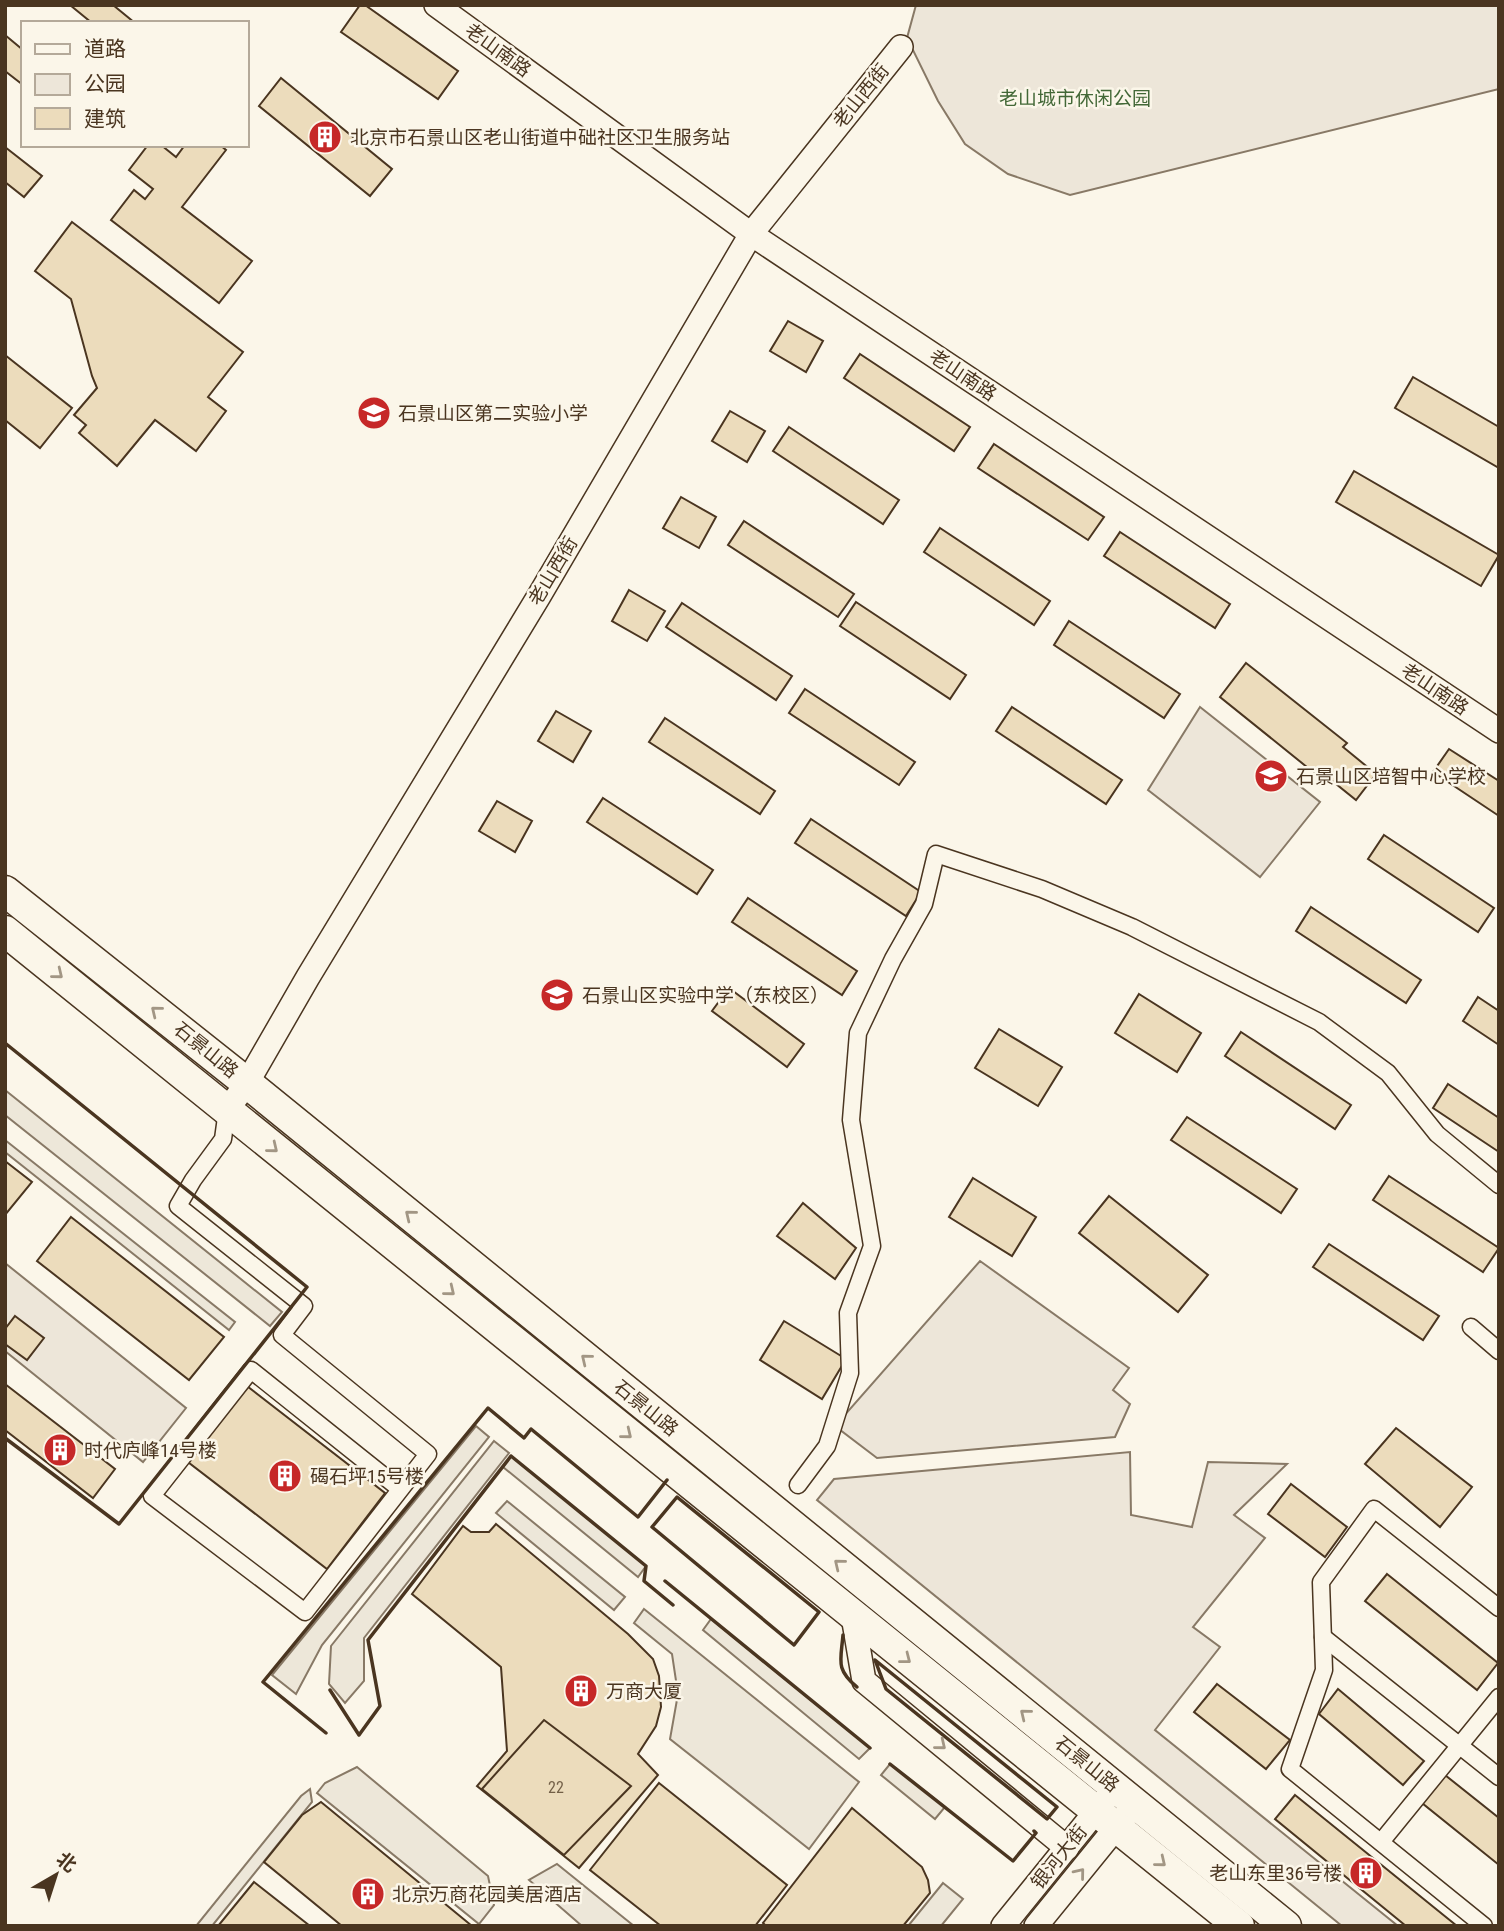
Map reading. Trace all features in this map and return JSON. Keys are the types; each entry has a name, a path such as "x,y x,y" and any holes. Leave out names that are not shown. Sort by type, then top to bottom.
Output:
{"highway":[{"name":"石景山路","path":"5,891 247,1083 1116,1807 1239,1926"},
{"name":"石景山路","path":"5,931 853,1616 1116,1807 1286,1926"}],"street":[{"name":"老山南路","path":"436,5 751,234 1499,731"},
{"name":"老山西街","path":"227,1110 247,1083 308,977 546,584 751,234 901,47"},
{"path":"798,1485 828,1446 850,1373 848,1313 872,1246 851,1120 858,1033 893,959 924,904 936,854 1042,889 1132,927 1319,1022 1388,1073 1437,1134 1499,1185"},
{"path":"227,1110 223,1139 178,1206 304,1306 282,1335 428,1454 305,1612 152,1496 251,1370 400,1489"},
{"path":"1471,1327 1499,1352"},
{"path":"1484,1926 1290,1769 1324,1670 1321,1582 1374,1509 1499,1608"},
{"path":"853,1616 864,1681 1067,1848"},
{"path":"1323,1637 1499,1777"},
{"path":"1381,1842 1499,1697"},
{"name":"银河大街","path":"1003,1926 1067,1848 1116,1807"},
{"name":"银河大街","path":"1036,1926 1116,1807"}],"green space":[{"name":"老山城市休闲公园","path":"916,5 1499,5 1499,89 1070,195 1008,174 965,144 938,101 907,38"},
{"path":"1200,707 1320,802 1260,877 1148,790"},
{"path":"980,1261 1129,1368 1113,1390 1130,1404 1115,1437 877,1458 835,1426"},
{"path":"5,1263 186,1408 143,1462 5,1351"},
{"path":"1130,1452 1131,1515 1192,1527 1208,1462 1287,1464 1234,1515 1265,1538 1193,1627 1220,1647 1155,1730 1398,1926 1342,1926 817,1500 834,1479"}],"shaded area":[{"path":"5,1090 282,1312 270,1326 5,1115"},
{"path":"5,1140 235,1322 229,1330 5,1152"},
{"path":"476,1426 489,1437 322,1645 296,1694 272,1675"},
{"path":"494,1441 509,1453 364,1638 364,1681 345,1703 329,1684 331,1646"},
{"path":"511,1456 646,1566 638,1577 503,1467"},
{"path":"507,1501 625,1597 614,1610 496,1513"},
{"path":"644,1609 859,1782 809,1849 670,1739 678,1694 672,1654 634,1623"},
{"path":"711,1619 870,1748 859,1759 703,1630"},
{"path":"890,1764 945,1807 935,1819 881,1775"},
{"path":"357,1767 488,1876 494,1905 479,1924 317,1793 325,1783"},
{"path":"310,1789 312,1802 212,1926 196,1926 301,1796"},
{"path":"557,1864 634,1926 582,1926 529,1880"},
{"path":"943,1883 963,1899 941,1926 908,1926"}],"building":[{"path":"70,5 113,5 133,21 90,21"},
{"path":"360,5 365,5 458,71 438,99 341,32"},
{"path":"5,35 21,48 21,83 5,71"},
{"name":"北京市石景山区老山街道中础社区卫生服务站","path":"281,78 392,169 370,196 259,106"},
{"path":"5,147 42,176 24,197 5,182"},
{"path":"146,147 164,147 176,157 184,147 222,147 226,150 182,207 252,261 219,303 111,220 134,190 145,199 153,189 129,170"},
{"path":"72,222 243,352 208,397 226,411 196,451 155,420 117,466 79,433 86,425 74,415 97,388 71,299 35,271"},
{"path":"788,321 823,341 806,372 770,351"},
{"path":"860,354 970,427 954,451 844,378"},
{"path":"5,355 72,408 40,448 5,420"},
{"path":"1413,377 1499,427 1499,468 1395,408"},
{"path":"730,411 765,431 747,462 712,441"},
{"path":"789,427 899,500 883,524 773,451"},
{"path":"994,444 1104,517 1088,540 978,468"},
{"path":"1354,471 1499,555 1481,586 1336,502"},
{"path":"681,497 716,517 699,548 663,528"},
{"path":"744,521 854,594 838,617 728,545"},
{"path":"940,528 1050,601 1034,625 924,552"},
{"path":"1120,532 1230,604 1215,628 1104,556"},
{"path":"629,590 665,611 647,641 612,621"},
{"path":"856,602 966,675 950,699 840,626"},
{"path":"682,603 792,676 776,700 666,627"},
{"path":"1069,621 1180,694 1164,718 1054,645"},
{"path":"1246,663 1347,743 1343,747 1376,774 1356,800 1326,776 1323,780 1220,697"},
{"path":"805,689 915,762 899,785 789,713"},
{"path":"1012,707 1122,780 1106,804 996,731"},
{"path":"556,711 591,731 573,762 538,741"},
{"path":"665,718 775,791 760,814 649,742"},
{"path":"1449,749 1499,781 1499,816 1433,772"},
{"path":"603,798 713,870 697,894 587,822"},
{"path":"497,801 532,821 515,852 479,831"},
{"path":"811,819 921,892 906,916 795,843"},
{"path":"1384,835 1494,908 1478,932 1368,859"},
{"path":"748,898 857,971 842,995 732,922"},
{"path":"1311,907 1421,980 1406,1003 1296,931"},
{"path":"729,988 804,1044 787,1067 712,1011"},
{"path":"1139,994 1201,1033 1177,1072 1115,1033"},
{"path":"1478,997 1499,1011 1499,1045 1463,1021"},
{"path":"999,1029 1062,1067 1038,1106 975,1068"},
{"path":"1241,1032 1351,1105 1335,1129 1225,1056"},
{"path":"1448,1084 1499,1118 1499,1152 1433,1108"},
{"path":"1187,1117 1297,1189 1281,1213 1171,1140"},
{"path":"5,1161 32,1182 5,1215"},
{"path":"1389,1176 1499,1248 1483,1272 1373,1200"},
{"path":"973,1178 1036,1217 1012,1256 949,1217"},
{"path":"1109,1196 1208,1275 1178,1312 1079,1233"},
{"path":"803,1203 856,1248 835,1279 777,1236"},
{"path":"71,1217 224,1337 189,1380 37,1261"},
{"path":"1329,1244 1439,1316 1423,1340 1313,1267"},
{"path":"15,1316 44,1338 27,1360 5,1344 5,1329"},
{"path":"784,1321 846,1359 822,1399 760,1360"},
{"name":"碣石坪15号楼","path":"243,1383 385,1493 327,1569 184,1459"},
{"name":"时代庐峰14号楼","path":"5,1384 115,1469 93,1498 5,1430"},
{"path":"1396,1428 1472,1487 1440,1527 1365,1464"},
{"path":"1291,1484 1347,1527 1325,1557 1268,1514"},
{"name":"万商大厦","path":"496,1524 628,1634 653,1659 659,1676 661,1707 656,1726 638,1754 658,1775 579,1868 477,1786 507,1751 501,1667 412,1594 463,1526 471,1532 489,1532"},
{"path":"1387,1574 1498,1663 1477,1690 1365,1601"},
{"path":"1217,1684 1290,1740 1266,1769 1194,1712"},
{"path":"1338,1689 1424,1761 1403,1785 1319,1714"},
{"path":"544,1720 631,1786 564,1855 482,1789"},
{"path":"1445,1775 1499,1818 1499,1865 1422,1803"},
{"path":"659,1783 787,1885 755,1926 661,1926 590,1870"},
{"name":"老山东里36号楼","path":"1295,1795 1457,1926 1406,1926 1275,1819"},
{"name":"北京万商花园美居酒店","path":"321,1802 472,1926 342,1926 264,1862 302,1815"},
{"path":"852,1808 922,1867 930,1893 903,1926 766,1926 763,1923"},
{"path":"254,1882 310,1926 218,1926"}],"wall":[{"path":"5,1043 307,1287 119,1524 5,1438"},
{"path":"326,1733 263,1682 488,1408 524,1438 531,1429 638,1517 667,1480"},
{"path":"330,1690 359,1735 380,1706 368,1640 511,1456 646,1566 644,1581 673,1605"},
{"path":"677,1497 819,1612 794,1645 652,1527 677,1497"},
{"path":"665,1581 870,1748"},
{"path":"843,1635 842,1669 857,1687"},
{"path":"875,1660 1057,1807 1047,1819 886,1689 875,1660"},
{"path":"890,1764 1013,1861 1036,1833 1034,1831"}],"place":[{"name":"北京市石景山区老山街道中础社区卫生服务站","path":"325,137"},
{"name":"石景山区第二实验小学","path":"374,413"},
{"name":"石景山区培智中心学校","path":"1271,776"},
{"name":"石景山区实验中学（东校区）","path":"557,995"},
{"name":"时代庐峰14号楼","path":"60,1450"},
{"name":"碣石坪15号楼","path":"285,1476"},
{"name":"万商大厦","path":"581,1691"},
{"name":"老山东里36号楼","path":"1366,1873"},
{"name":"北京万商花园美居酒店","path":"368,1894"}]}
